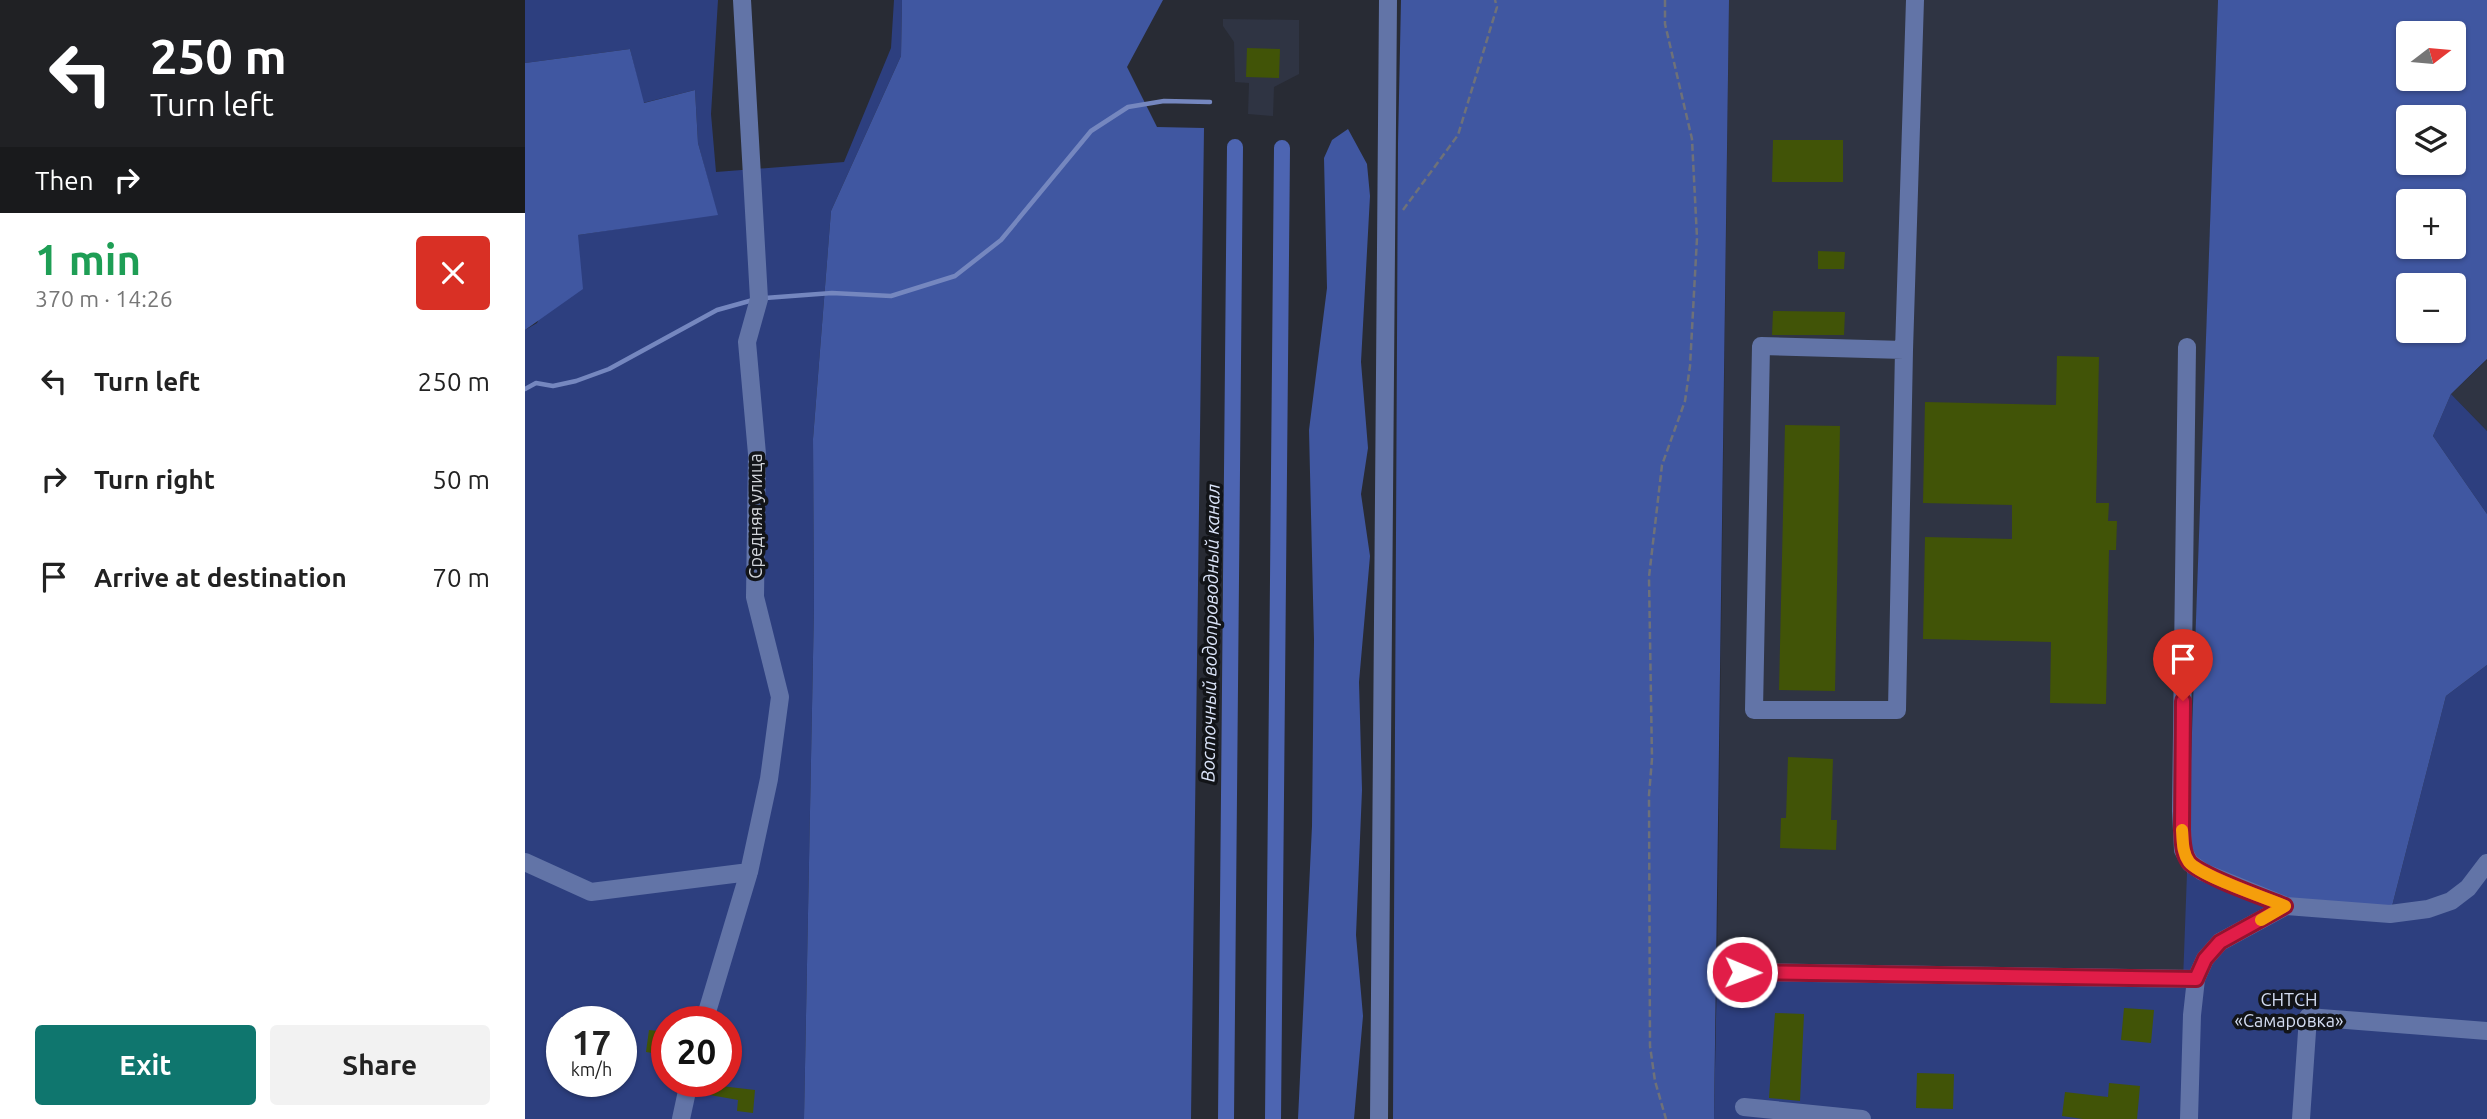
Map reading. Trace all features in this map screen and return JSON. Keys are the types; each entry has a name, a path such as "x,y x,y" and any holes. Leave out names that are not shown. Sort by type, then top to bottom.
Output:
{"street":[{"name":"Средняя улица","path":"708,1006 749,872 769,779 780,697 755,597 757,454 747,342 759,299 742,0"},
{"path":"1379,1119 1388,0"},
{"path":"1904,350 1761,346 1754,710 1897,710 1904,350 1915,0"},
{"path":"2187,347 2181,810 2183,850 2190,863 2203,872 2285,906 2390,914 2428,909 2451,901 2468,888 2487,863"},
{"path":"525,862 591,892 749,872"},
{"path":"2189,1119 2192,1015 2196,979 2205,959 2220,942 2285,906"},
{"path":"1742,972 2196,979"},
{"path":"2301,1119 2308,1017 2487,1031"},
{"path":"681,1119 686,1097"},
{"path":"1744,1107 1862,1119"}],"path":[{"path":"1495,0 1497,7"},
{"path":"1401,213 1458,135 1501,0"},
{"path":"1665,0 1665,24 1692,139 1697,238 1690,366 1685,401 1662,466 1649,577 1652,759 1649,795 1650,1046 1655,1081 1666,1119"}],"shaded area":[{"path":"902,0 1163,0 1127,67 1157,127 1204,128 1191,1119 804,1119 814,606 813,439 831,211 901,56"},
{"path":"1401,0 1729,0 1714,1119 1393,1119"},
{"path":"1729,0 2218,0 2184,981 1717,969"},
{"path":"2218,0 2487,0 2487,359 2451,394 2433,436 2487,514 2487,665 2446,696 2390,914 2257,898 2187,873"},
{"path":"1223,19 1299,20 1299,74 1274,87 1273,116 1248,114 1249,83 1235,82 1234,42 1223,26"},
{"path":"630,49 644,103 695,90 698,143 718,215 578,235 583,289 525,330 525,63"},
{"path":"1348,129 1367,164 1370,196 1361,362 1368,448 1361,494 1370,556 1359,682 1362,790 1356,935 1363,1016 1354,1119 1298,1119 1312,826 1314,640 1309,430 1327,288 1324,158 1332,140"},
{"path":"2487,360 2487,431 2451,394"}],"green space":[{"path":"525,0 718,0 711,114 716,172 844,162 891,48 894,0 902,0 901,56 831,211 813,439 814,606 804,1119 525,1119 525,330 537,323 578,235 717,214 698,143 695,90 643,103 630,49 525,63"},
{"path":"2451,394 2487,431 2487,514 2433,436"},
{"name":"СНТСН «Самаровка»","path":"2487,665 2487,1119 1714,1119 1717,969 2183,981 2187,873 2257,898 2390,914 2446,696"}],"building":[{"path":"1247,48 1280,49 1279,78 1246,77"},
{"path":"1773,140 1843,140 1843,182 1772,182"},
{"path":"1818,251 1845,252 1844,269 1818,269"},
{"path":"1773,311 1845,312 1844,335 1772,335"},
{"path":"2057,356 2099,357 2096,503 2109,503 2108,521 2117,521 2116,550 2109,550 2106,704 2050,703 2051,642 1923,639 1925,537 2012,539 2012,505 1923,503 1925,402 2056,405"},
{"path":"1785,425 1840,426 1835,691 1779,690"},
{"path":"1788,757 1833,759 1831,820 1837,820 1836,850 1780,848 1781,818 1786,818"},
{"path":"2124,1008 2154,1010 2151,1043 2121,1040"},
{"path":"1775,1013 1804,1014 1800,1101 1769,1098"},
{"path":"649,1030 651,1030 651,1053 646,1052"},
{"path":"1917,1073 1954,1074 1953,1109 1916,1108"},
{"path":"2109,1083 2140,1086 2137,1119 2083,1119 2062,1116 2065,1092 2108,1097"},
{"path":"742,1088 755,1090 753,1113 737,1111 738,1100 721,1097 742,1097"}],"waterway":[{"path":"765,298 832,293 891,296 955,276 1001,240 1091,131 1128,107 1164,101 1210,102"},
{"name":"Восточный водопроводный канал","path":"1226,1119 1235,147"},
{"name":"Восточный водопроводный канал","path":"1273,1119 1282,148"},
{"path":"525,389 536,383 553,386 576,381 609,369 717,310 753,300"}],"slow traffic":[{"path":"2182,830 2183,850 2190,863 2203,872 2285,906 2261,920"}],"route":[{"path":"1742,972 2196,979 2205,959 2220,942 2285,906 2203,872 2190,863 2183,850 2183,701"}]}
